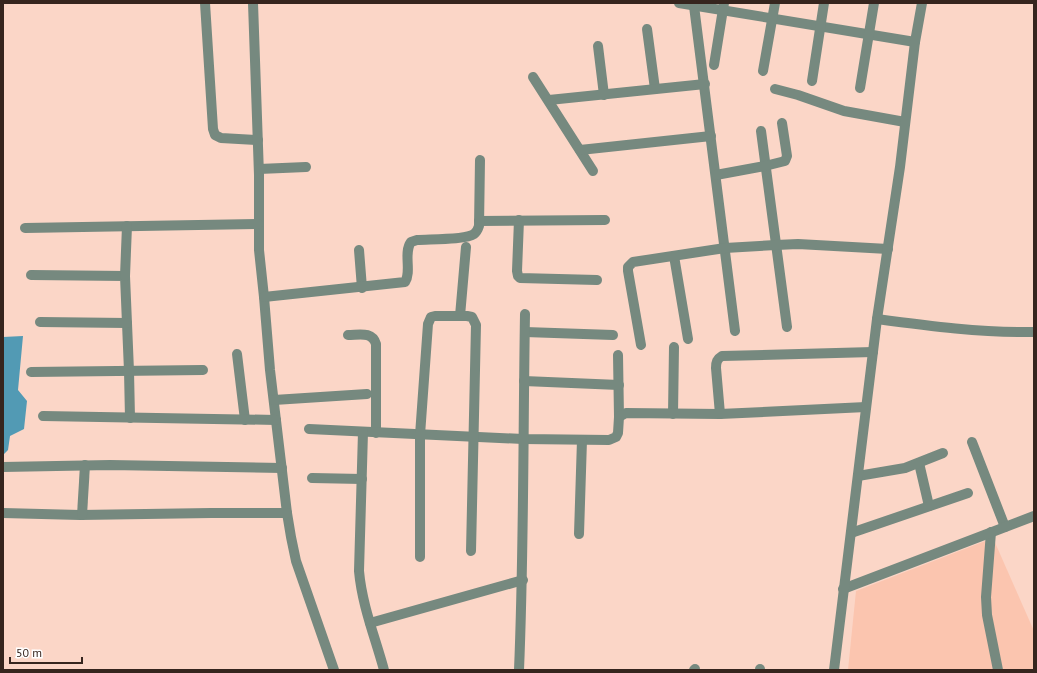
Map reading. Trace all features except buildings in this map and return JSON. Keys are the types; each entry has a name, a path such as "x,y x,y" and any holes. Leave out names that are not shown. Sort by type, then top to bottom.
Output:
{"street":[{"path":"205,3 214,132 217,137 220,138 258,140"},
{"path":"253,3 259,169 258,250 270,370 287,513 290,537 296,561 334,670"},
{"path":"679,3 694,6 723,7 820,27 915,42"},
{"path":"763,72 775,3"},
{"path":"812,81 824,3"},
{"path":"860,88 874,3"},
{"path":"834,670 877,319 888,249 915,42 922,3"},
{"path":"694,6 735,331"},
{"path":"714,65 723,7"},
{"path":"647,28 655,89"},
{"path":"598,46 604,95"},
{"path":"534,77 593,172"},
{"path":"549,100 705,84"},
{"path":"775,89 798,95 844,111 905,122"},
{"path":"716,174 783,162 786,158 782,123"},
{"path":"761,131 787,327"},
{"path":"580,150 711,136"},
{"path":"264,298 404,282 407,276 408,248 411,242 417,240 470,236 477,231 479,221 480,160"},
{"path":"259,169 306,167"},
{"path":"519,220 517,270 520,278 597,280"},
{"path":"479,221 605,220"},
{"path":"25,228 258,224"},
{"path":"126,226 125,276 130,418"},
{"path":"641,345 628,267 630,264 638,261 725,248 776,245 798,244 888,249"},
{"path":"460,316 466,247"},
{"path":"358,250 362,288"},
{"path":"674,256 688,339"},
{"path":"31,275 125,276"},
{"path":"519,670 523,580 525,314"},
{"path":"420,557 420,434 428,324 431,317 435,316 472,317 476,325 471,551"},
{"path":"877,319 1008,332 1034,332"},
{"path":"40,322 127,323"},
{"path":"525,332 613,335"},
{"path":"348,335 370,335 376,344 376,433"},
{"path":"673,414 674,348"},
{"path":"720,414 716,362 722,356 873,352"},
{"path":"236,354 245,420"},
{"path":"309,429 523,439 613,439 618,433 619,417 618,355"},
{"path":"31,372 203,370"},
{"path":"524,381 619,385"},
{"path":"274,400 367,394"},
{"path":"619,417 626,414 720,414 866,407"},
{"path":"43,416 276,420"},
{"path":"363,432 359,571 363,599 384,670"},
{"path":"579,534 582,440"},
{"path":"972,442 1005,527"},
{"path":"858,476 905,468 943,453"},
{"path":"919,463 929,506"},
{"path":"82,515 85,465"},
{"path":"3,467 153,465 282,468"},
{"path":"312,478 362,479"},
{"path":"851,533 968,493"},
{"path":"3,513 82,515 287,513"},
{"path":"843,589 1034,516"},
{"path":"991,532 986,597 987,615 998,670"},
{"path":"370,623 523,580"}],"shaded area":[{"path":"993,538 1034,631 1034,670 848,670 856,591"}],"water":[{"path":"23,336 18,390 27,401 24,429 10,436 8,450 3,455 3,337"}]}
